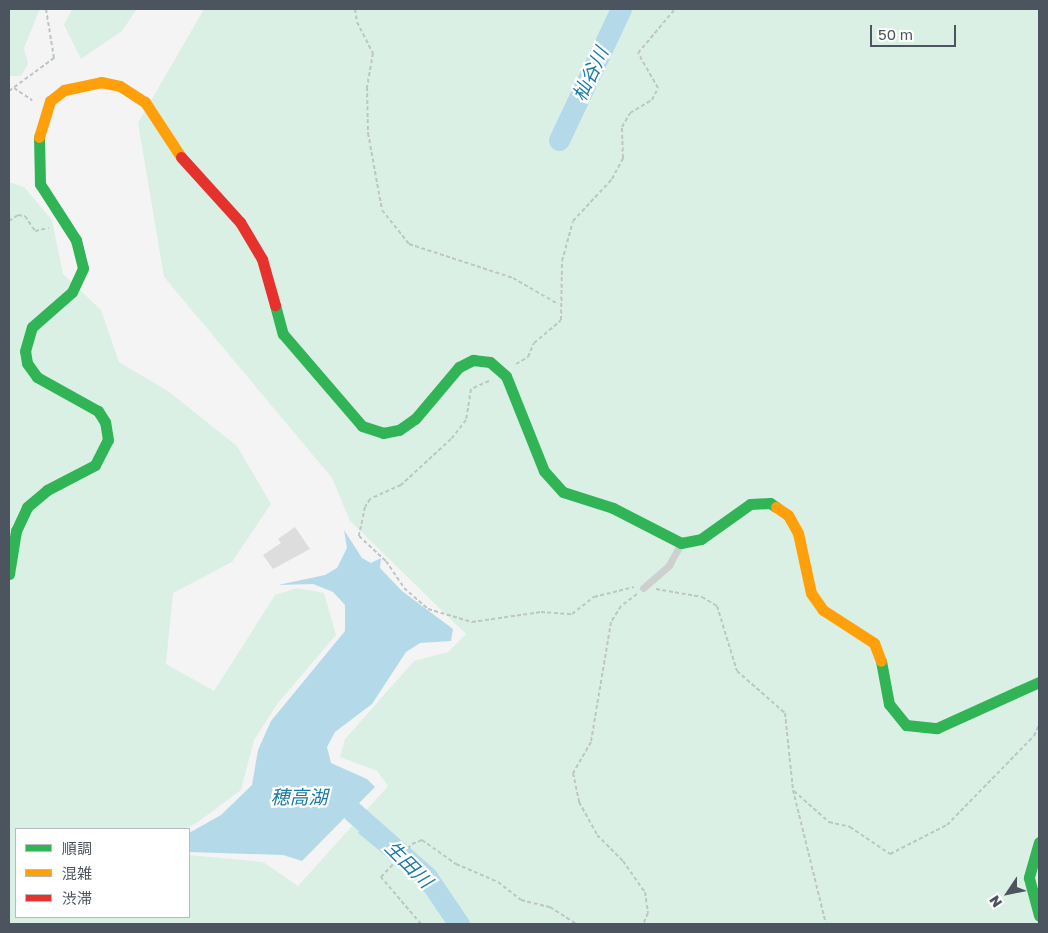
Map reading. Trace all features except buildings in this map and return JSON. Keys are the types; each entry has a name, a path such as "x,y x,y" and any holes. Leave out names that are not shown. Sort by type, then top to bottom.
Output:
{"street":[{"path":"9,574 16,531 27,508 47,490 95,465 108,440 105,422 98,411 43,381 25,357 26,341 32,327 72,292 84,268 76,240 40,184 38,136 45,109 64,90 93,82 120,86 145,102 189,169 234,215 257,246 283,334 366,428 388,433 403,428 456,370 468,362 485,360 498,376 553,484 574,497 613,508 681,543 701,540 750,504 770,503 788,515 798,533 807,584 813,598 823,610 874,643 880,656 889,704 900,720 911,727 937,728 1039,682"},
{"path":"1039,842 1029,878 1039,916"}],"lane":[{"path":"643,588 669,565 681,543"}],"path":[{"path":"9,91 54,58 46,9"},
{"path":"355,9 357,22 373,53 367,87 368,133 382,210 409,244 512,278 558,304"},
{"path":"675,9 638,53 658,88 652,100 630,113 622,127 623,158 612,179 573,221 562,261 562,291 558,304 561,320 534,342 528,357 498,376 471,389 463,427 401,485 370,500 359,536 386,561 404,588 428,609 472,622 541,612 572,614 594,597 619,588 643,588 702,597 717,606 737,671 785,713 793,790 826,924"},
{"path":"14,88 45,109"},
{"path":"9,221 18,215 25,216 35,231"},
{"path":"643,588 621,606 611,622 591,742 573,773 580,802 597,835 624,861 645,892 648,906 643,924"},
{"path":"793,790 829,822 850,827 890,854 947,824 1034,736 1039,725"},
{"path":"421,924 381,877 412,844 422,840 456,864 498,882 521,900 550,907 576,924"}],"green space":[{"path":"9,9 40,9 24,48 28,64 21,76 9,76"},
{"path":"72,9 137,9 122,31 81,59 64,25"},
{"path":"204,9 1039,9 1039,924 9,924 9,182 24,187 52,220 63,274 101,310 119,362 168,391 237,446 271,504 232,562 173,593 166,664 214,691 275,595 297,588 324,593 336,635 278,703 254,740 241,790 198,822 187,828 15,828 15,918 190,918 190,855 263,862 298,886 388,786 377,771 340,757 345,739 414,661 448,652 466,634 350,521 332,478 164,277 138,123"}],"water":[{"name":"穂高湖","path":"344,530 362,558 371,563 381,558 380,568 402,591 453,629 451,641 420,643 406,652 372,704 335,732 327,747 331,763 367,779 375,787 302,861 283,855 190,852 190,832 221,815 252,785 258,750 271,721 345,631 345,605 333,592 313,584 278,585 325,575 337,568 347,548"},
{"path":"372,816 420,858 426,878 409,875 358,833"}],"waterway":[{"name":"杣谷川","path":"559,140 621,9"},
{"name":"生田川","path":"352,811 427,877 459,924"}],"traffic: fast":[{"path":"9,574 16,531 27,507 47,490 95,465 108,440 105,422 98,411 37,377 27,363 25,351 32,327 72,292 83,268 76,240 40,184 39,137"},
{"path":"275,305 283,334 362,426 383,433 399,430 415,419 459,367 473,360 490,362 506,376 544,471 563,492 613,508 681,543 701,539 750,504 770,503 776,507"},
{"path":"881,661 889,704 906,725 937,728 1039,682"},
{"path":"1039,842 1029,878 1039,916"}],"traffic: slow":[{"path":"39,137 50,101 64,90 101,82 120,86 145,102 181,157"},
{"path":"776,507 788,515 798,533 811,593 823,610 874,643 881,661"}],"traffic: jam":[{"path":"181,157 240,222 262,259 275,305"}]}
